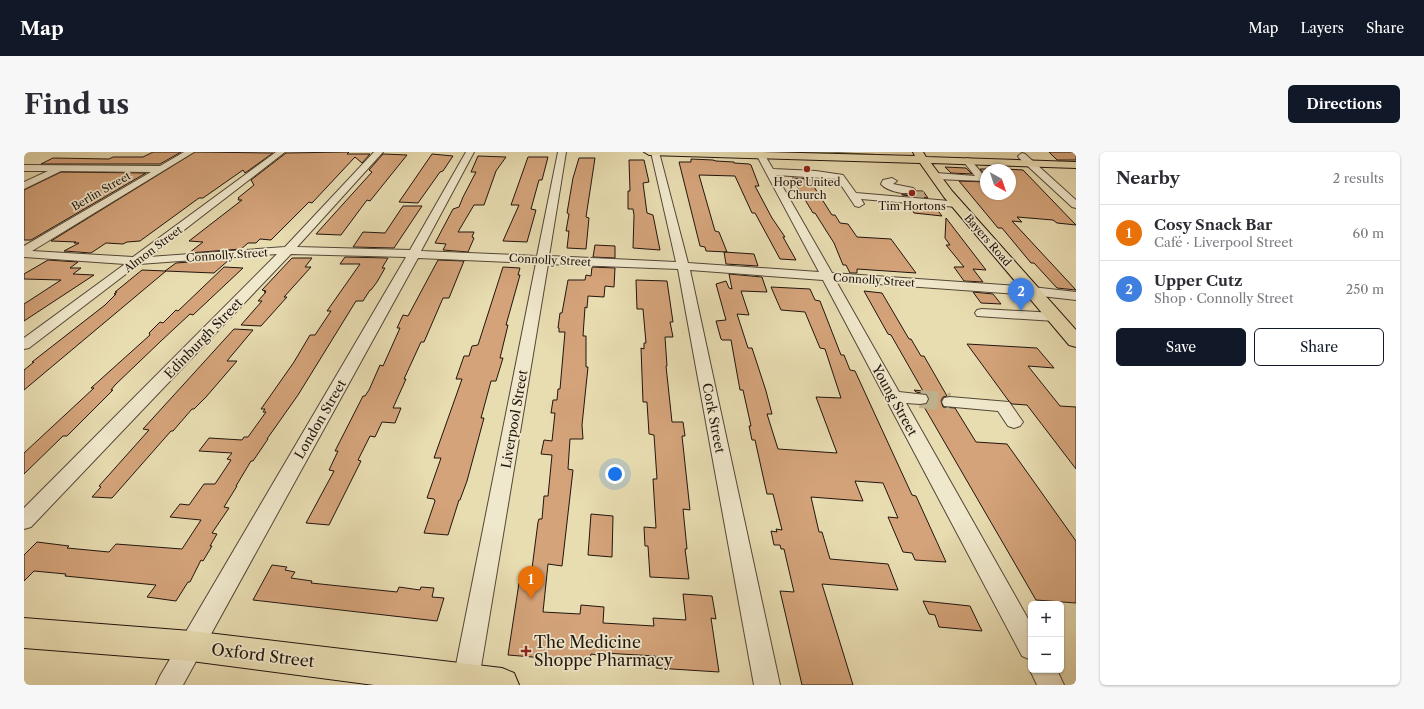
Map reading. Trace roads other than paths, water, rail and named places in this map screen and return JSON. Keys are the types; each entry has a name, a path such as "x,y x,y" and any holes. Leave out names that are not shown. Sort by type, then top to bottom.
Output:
{"main road":[{"path":"649,152 920,154 967,161 1076,159"},
{"path":"885,152 1026,159 1076,165"},
{"name":"Bayers Road","path":"920,154 948,196 1076,341"},
{"name":"Oxford Street","path":"24,633 192,646 466,682 502,685"}],"street":[{"name":"Berlin Street","path":"24,251 190,152"},
{"name":"Almon Street","path":"24,345 138,261 281,152"},
{"name":"Edinburgh Street","path":"24,521 288,250 380,152"},
{"name":"London Street","path":"169,685 414,254 470,152"},
{"name":"Liverpool Street","path":"466,682 562,152"},
{"name":"Cork Street","path":"655,152 684,266 767,685"},
{"name":"Young Street","path":"760,154 1028,643"},
{"path":"1026,159 1076,204"},
{"path":"936,176 982,179 967,161"},
{"path":"24,168 162,169"},
{"path":"24,186 61,168"},
{"path":"771,172 816,174 840,177 856,200 948,196"},
{"path":"890,184 891,193 948,196"},
{"path":"1065,195 1076,197"},
{"name":"Connolly Street","path":"24,254 138,261 288,250 543,259 684,266 1032,291 1076,296"},
{"path":"982,313 1055,317"},
{"path":"893,397 920,399"},
{"path":"950,402 1003,406 1014,422"},
{"path":"1045,673 1051,685"}],"tunnel":[{"path":"915,196 924,196"},
{"path":"920,399 950,402"}],"place":[{"name":"Hope United Church","path":"807,169"},
{"name":"Tim Hortons","path":"912,193"},
{"name":"Upper Cutz","path":"1021,311"},
{"name":"Cosy Snack Bar","path":"531,599"},
{"name":"The Medicine Shoppe Pharmacy","path":"526,651"}]}
